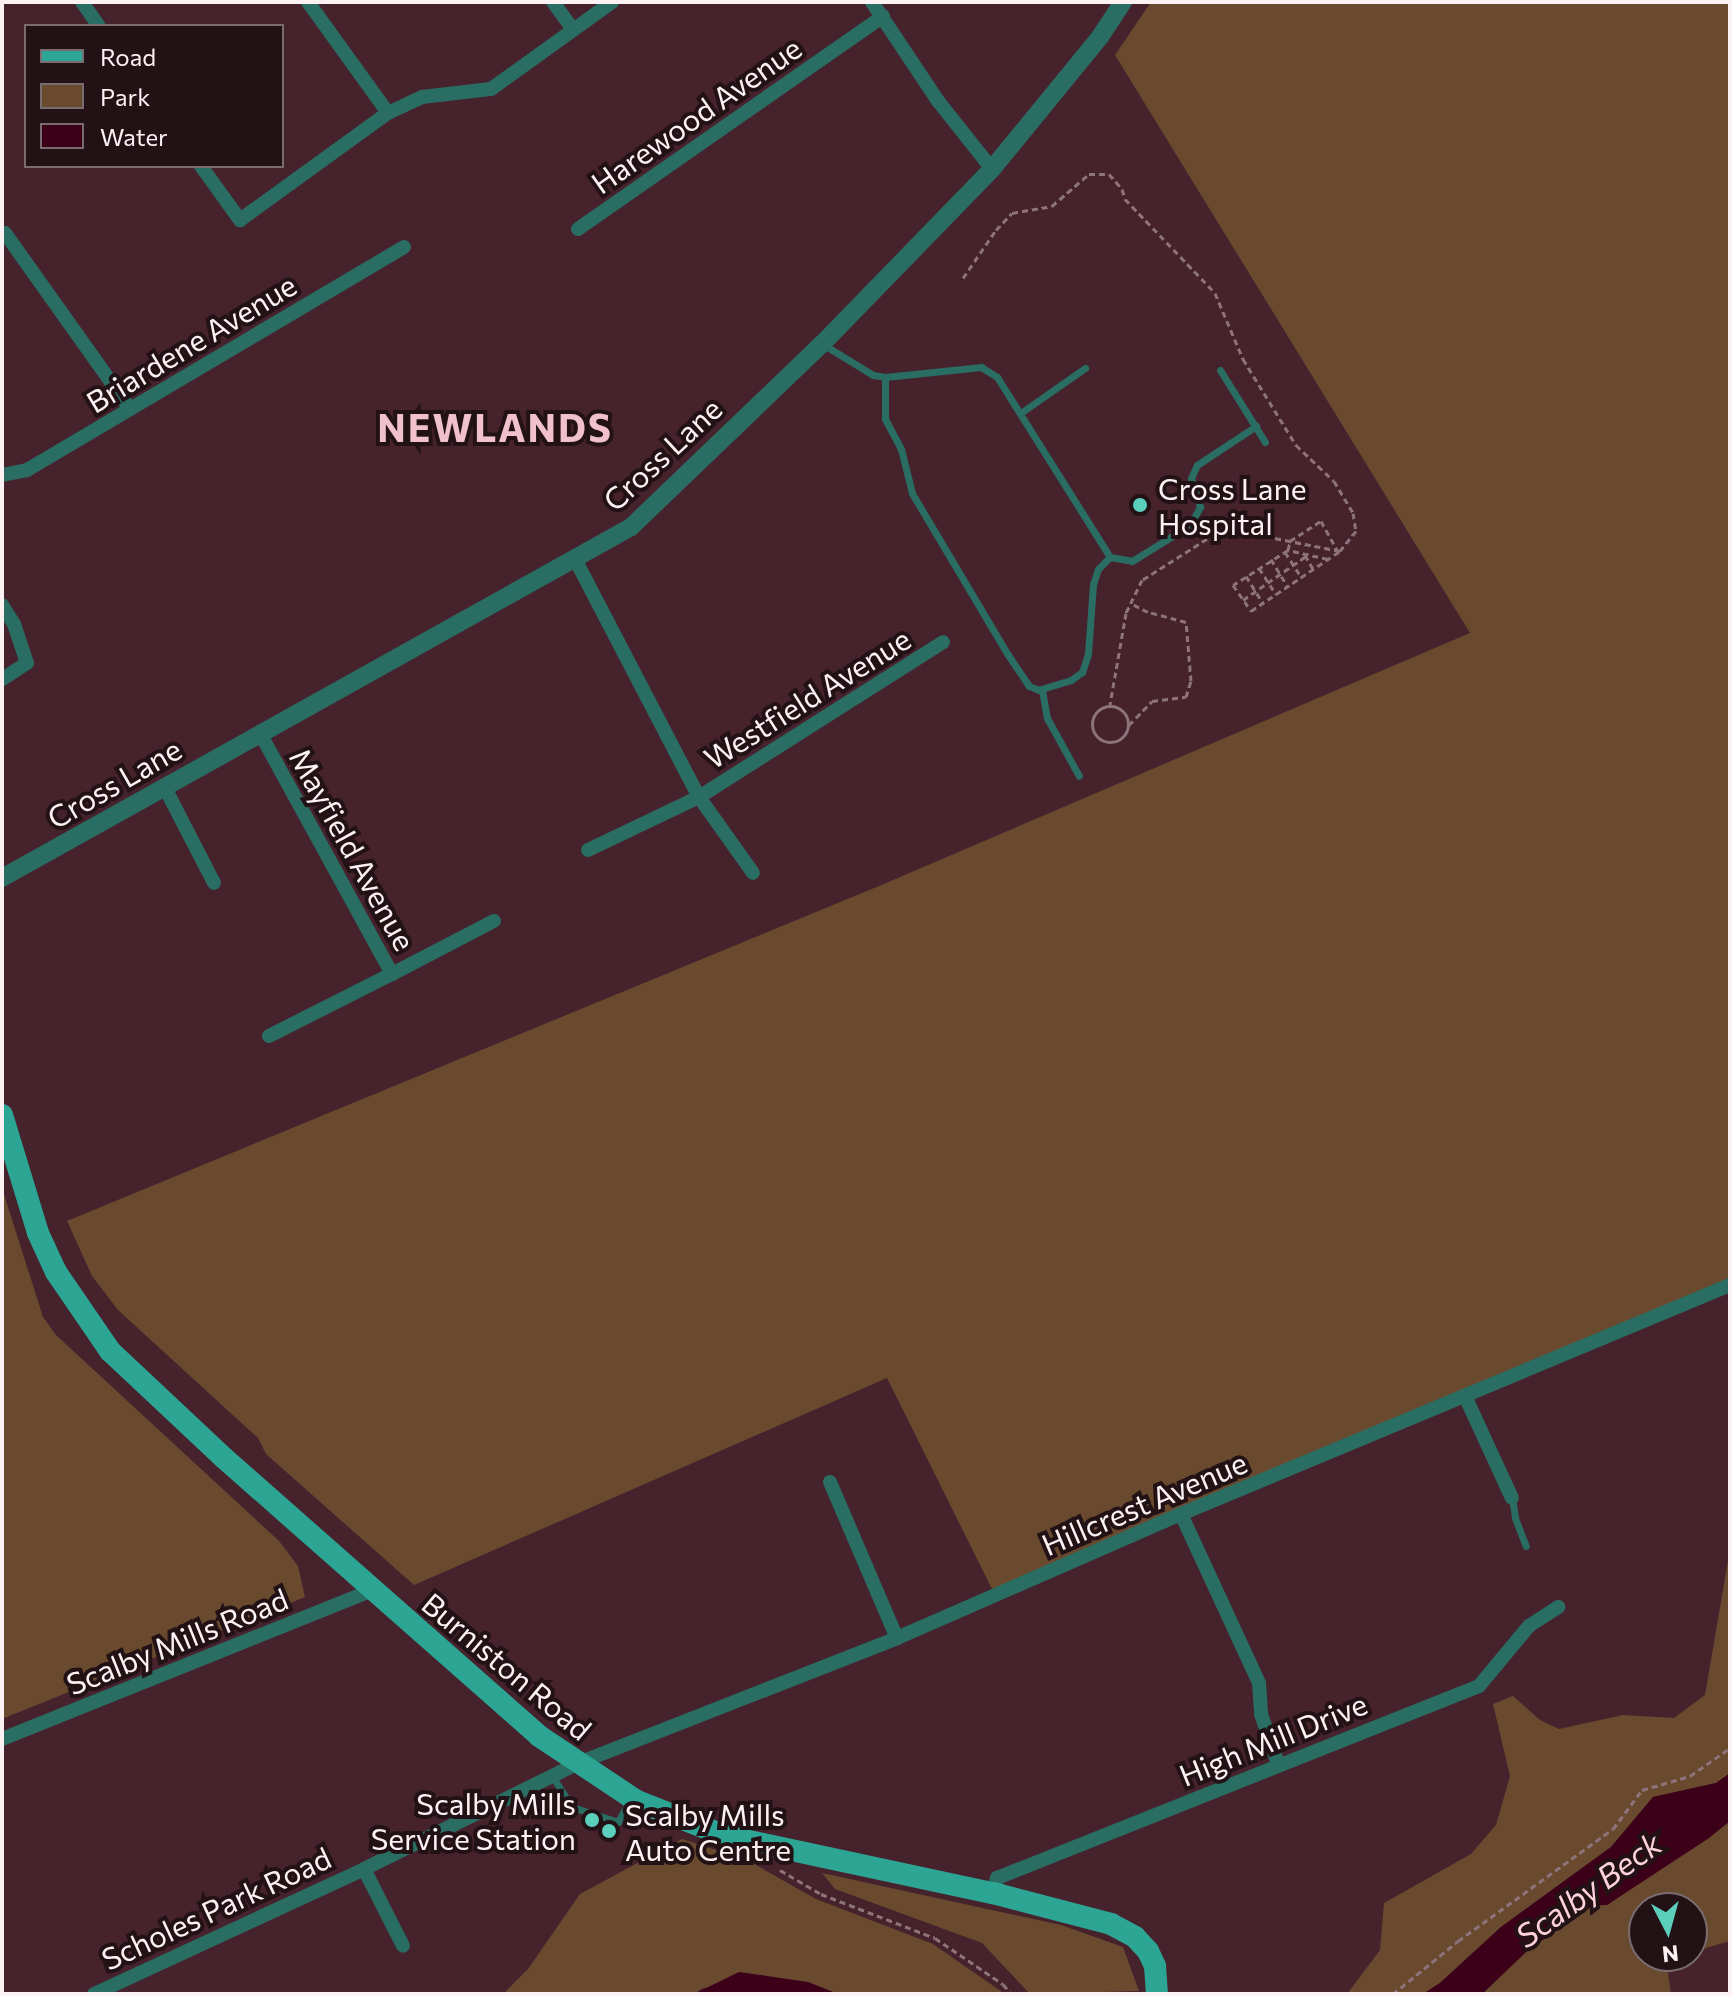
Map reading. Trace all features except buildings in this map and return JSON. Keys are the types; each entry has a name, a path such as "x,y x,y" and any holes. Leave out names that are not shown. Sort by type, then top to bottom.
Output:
{"main road":[{"name":"Burniston Road","path":"2,1115 38,1233 56,1272 110,1351 488,1695 576,1764 631,1797 726,1836 993,1893 1111,1924 1135,1937 1155,1966 1157,1994"}],"street":[{"path":"82,2 98,24"},
{"path":"308,2 388,113"},
{"path":"553,2 573,30"},
{"path":"202,168 240,220 388,113 422,97 491,89 612,2"},
{"path":"872,2 938,101 992,169"},
{"name":"Cross Lane","path":"2,878 631,527 822,344 992,169 1100,37 1123,2"},
{"name":"Harewood Avenue","path":"578,229 883,16"},
{"path":"5,233 130,409"},
{"name":"Briardene Avenue","path":"2,475 27,470 404,247"},
{"name":"Westfield Avenue","path":"575,559 699,797 753,873"},
{"path":"2,605 14,624 27,663 2,679"},
{"name":"Westfield Avenue","path":"588,850 699,797 943,642"},
{"name":"Mayfield Avenue","path":"260,733 392,974 494,921"},
{"path":"164,786 214,883"},
{"path":"269,1036 392,974"},
{"name":"Hillcrest Avenue","path":"576,1764 897,1638 1181,1514 1730,1285"},
{"path":"1465,1396 1512,1498"},
{"path":"830,1482 897,1638"},
{"path":"1181,1514 1259,1683 1261,1714 1278,1764"},
{"name":"Scalby Mills Road","path":"2,1739 372,1590"},
{"name":"High Mill Drive","path":"993,1893 997,1878 1479,1686 1529,1626 1558,1607"},
{"name":"Scholes Park Road","path":"94,1994 364,1869 576,1764"},
{"path":"364,1869 403,1946"}],"lane":[{"path":"822,344 861,371 885,377 981,367 997,377 1022,412 1110,557 1132,561 1190,525 1200,507 1191,478 1197,465 1256,426"},
{"path":"1022,412 1085,368"},
{"path":"1220,370 1265,442"},
{"path":"885,377 885,419 901,449 912,493 1029,686 1042,690 1063,684 1082,672 1088,654 1093,584 1098,569 1110,557"},
{"path":"1042,690 1047,718 1079,776"},
{"path":"1512,1498 1515,1518 1526,1546"},
{"path":"552,1776 572,1807 618,1822 631,1797"}],"path":[{"path":"963,278 996,230 1012,213 1052,206 1089,174 1109,174 1115,178 1125,199 1215,293 1243,359 1296,445 1334,481 1347,503 1356,531 1339,551 1328,559 1301,577 1288,587 1251,611 1233,585 1286,551 1328,559"},
{"path":"1301,577 1286,551 1290,541 1321,521 1339,551"},
{"path":"1110,705 1130,603 1142,580 1224,528 1339,551"},
{"path":"1243,600 1305,555"},
{"path":"1305,555 1313,569"},
{"path":"1271,559 1288,587"},
{"path":"1259,568 1276,594"},
{"path":"1246,576 1263,603"},
{"path":"1129,725 1121,709 1110,705 1094,714 1092,726 1097,737 1114,742 1124,736 1129,725 1152,701 1186,697 1191,681 1186,622 1148,612 1130,603"},
{"path":"1393,1994 1458,1941 1613,1829 1642,1790 1690,1776 1730,1748"},
{"path":"780,1869 821,1894 935,1938 1003,1984 1011,1994"}],"green space":[{"path":"1151,2 1730,2 1730,1285 995,1595 887,1378 414,1585 266,1454 258,1438 118,1310 92,1276 67,1221 879,886 1470,633 1115,55"},
{"path":"2,1188 43,1317 56,1335 279,1541 298,1566 305,1597 2,1719"},
{"path":"1730,1549 1730,1773 1716,1783 1653,1797 1611,1847 1501,1927 1440,1983 1423,1994 1347,1994 1380,1950 1384,1903 1471,1854 1496,1825 1510,1776 1493,1704 1513,1696 1540,1720 1559,1729 1623,1715 1674,1718 1705,1695"},
{"path":"1730,1821 1730,1941 1708,1947 1708,1892 1628,1892 1628,1972 1668,1972 1671,1994 1482,1994 1528,1950 1592,1906 1607,1905"},
{"path":"682,1839 747,1860 816,1899 933,1944 1005,1994 838,1994 808,1982 703,1988 694,1994 503,1994 528,1969 580,1894"},
{"path":"822,1873 1061,1925 1123,1947 1139,1991 1030,1994 982,1943 835,1889"}],"water":[{"name":"Scalby Beck","path":"1730,1773 1730,1821 1709,1838 1607,1905 1593,1905 1528,1950 1482,1994 1423,1994 1440,1983 1501,1927 1611,1847 1653,1797 1716,1783"},
{"path":"739,1972 808,1982 838,1994 694,1994"}],"place":[{"name":"Cross Lane Hospital","path":"1140,505"},
{"name":"Scalby Mills Service Station","path":"592,1820"},
{"name":"Scalby Mills Auto Centre","path":"609,1831"}],"district":[{"name":"NEWLANDS","path":"495,427"}]}
